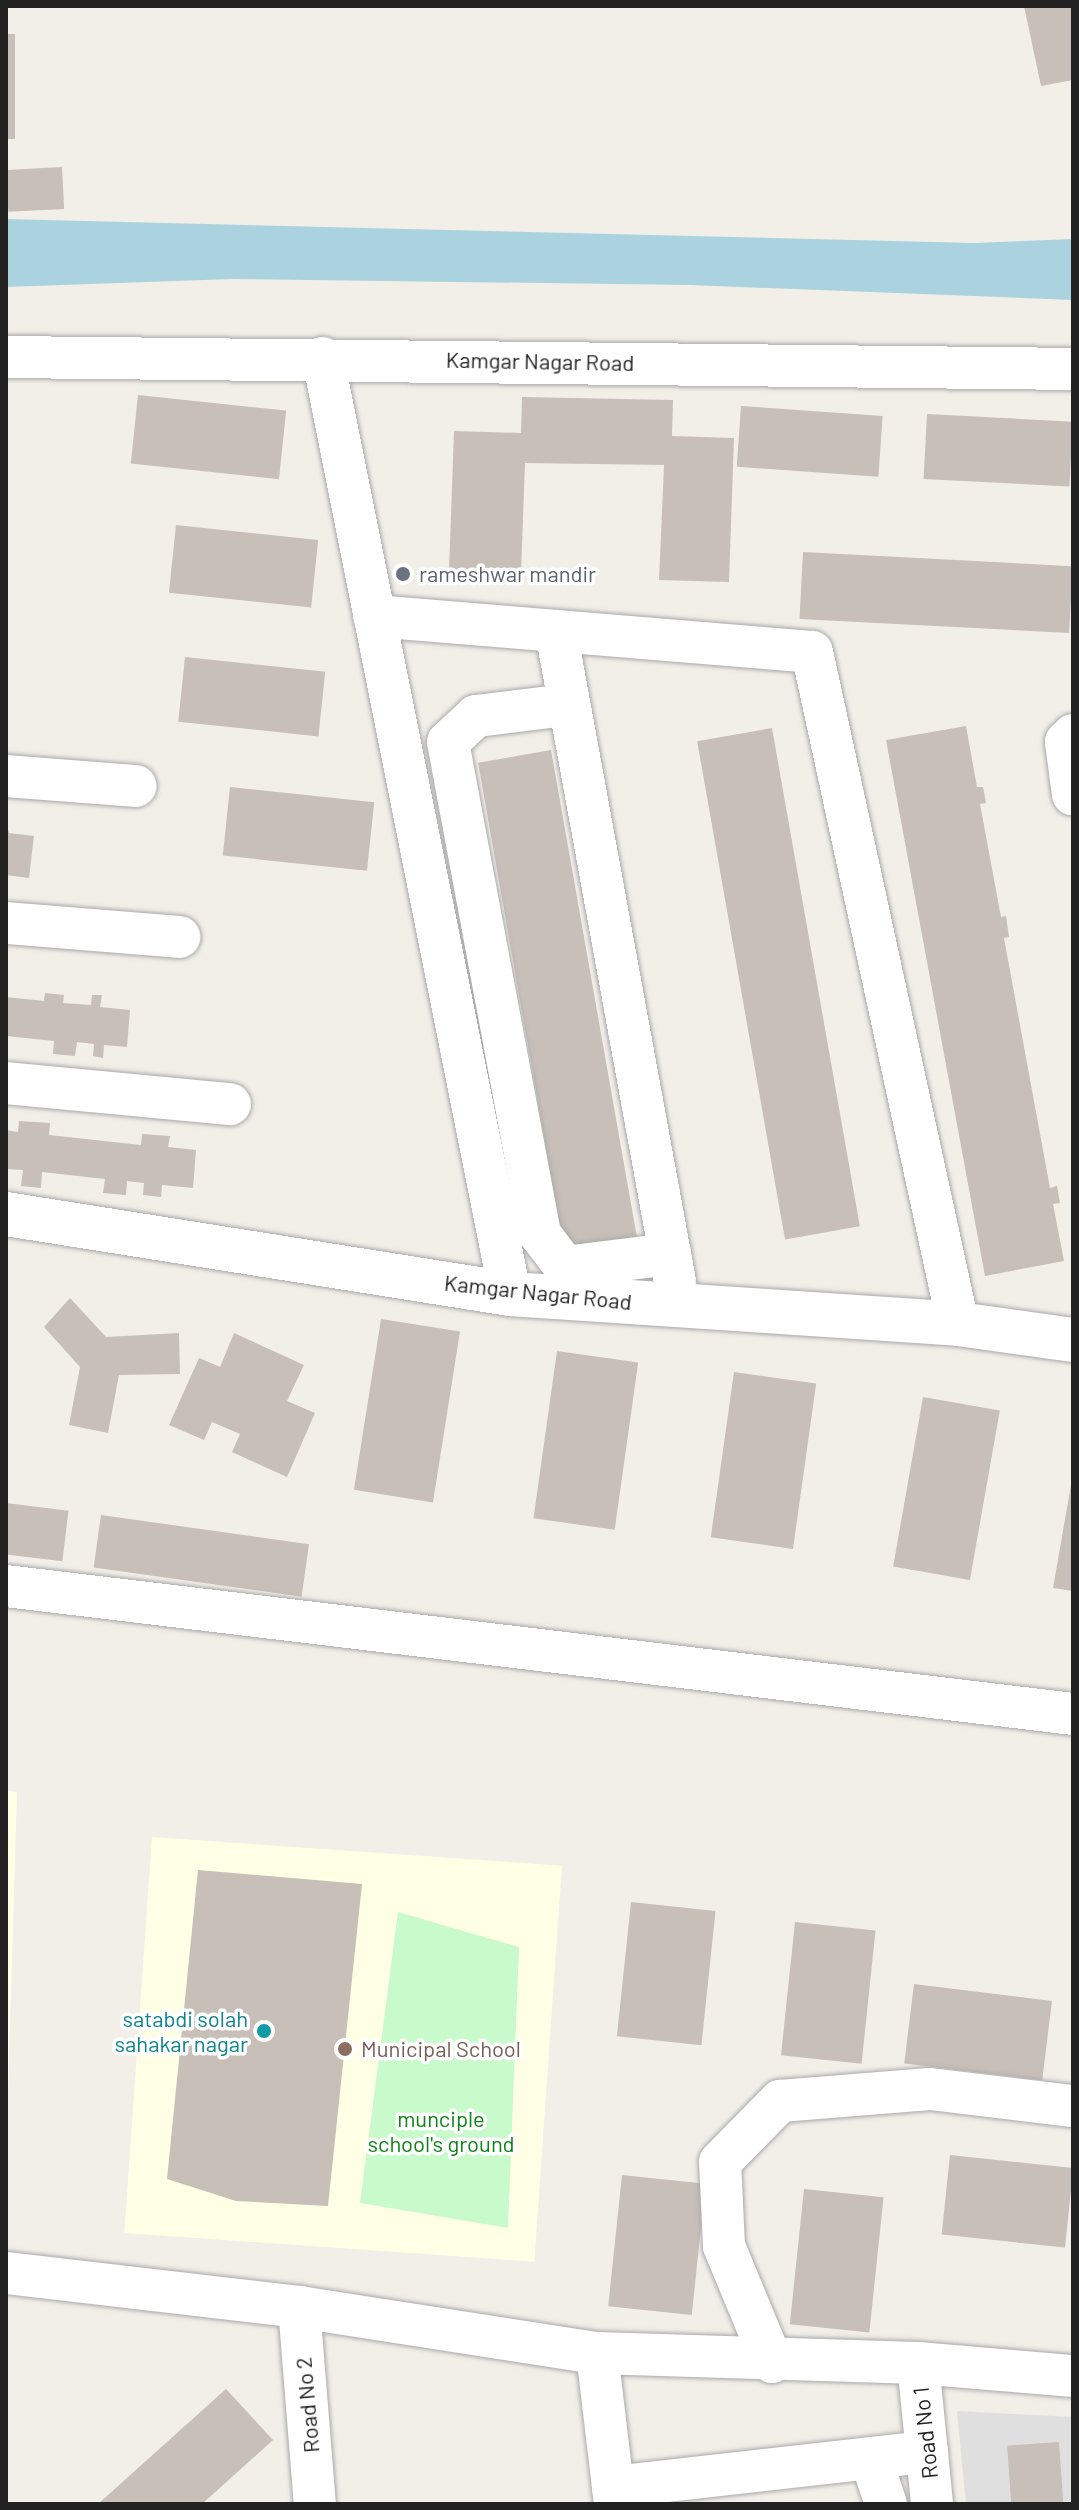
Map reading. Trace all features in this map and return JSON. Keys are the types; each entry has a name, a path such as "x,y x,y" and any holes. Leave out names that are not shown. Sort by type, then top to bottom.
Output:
{"street":[{"name":"Kamgar Nagar Road","path":"6,357 323,358 1073,369"},
{"path":"323,358 510,1294"},
{"path":"374,616 812,652 958,1324"},
{"path":"556,631 566,705 679,1305"},
{"path":"566,705 476,716 448,742 540,1234 565,1267 670,1254"},
{"path":"1073,735 1066,742 1073,795"},
{"path":"6,776 136,786"},
{"path":"6,923 179,937"},
{"path":"6,1083 230,1104"},
{"name":"Kamgar Nagar Road","path":"6,1214 510,1294 958,1324 1073,1340"},
{"path":"6,1586 1073,1714"},
{"path":"772,2362 724,2246 720,2162 780,2101 930,2089 1073,2106"},
{"path":"6,2273 299,2307 597,2353 772,2362 918,2363 1073,2376"},
{"name":"Road No 2","path":"299,2307 315,2504"},
{"path":"597,2353 614,2496 927,2452"},
{"name":"Road No 1","path":"918,2363 932,2504"},
{"path":"871,2459 886,2504"}],"shaded area":[{"path":"6,1791 17,1792 6,2158"},
{"name":"Municipal School","path":"152,1837 562,1866 534,2262 124,2233"},
{"path":"957,2411 1073,2417 1073,2504 966,2504"}],"green space":[{"name":"munciple school's ground","path":"398,1912 519,1947 508,2228 360,2203"}],"water":[{"path":"6,219 974,243 1073,239 1073,300 690,285 232,279 6,287"}],"building":[{"path":"1024,6 1073,6 1073,80 1041,86"},
{"path":"6,34 15,34 15,139 6,139"},
{"path":"62,167 64,209 8,212 6,170"},
{"path":"138,395 286,411 279,479 131,464"},
{"path":"522,397 673,400 672,436 734,438 729,582 659,580 664,465 525,463 521,573 449,571 454,431 521,433"},
{"path":"741,406 883,416 878,477 737,467"},
{"path":"927,414 1073,422 1069,487 924,479"},
{"path":"176,525 318,540 311,608 169,593"},
{"path":"803,552 1073,566 1069,633 799,619"},
{"path":"185,657 325,672 318,736 178,722"},
{"path":"966,726 977,787 983,787 986,803 980,804 1001,917 1006,916 1009,937 1004,938 1050,1188 1057,1186 1060,1203 1053,1204 1064,1261 985,1276 886,740"},
{"path":"772,728 860,1226 785,1240 697,741"},
{"path":"551,750 639,1251 567,1264 478,763"},
{"path":"230,787 374,802 367,871 223,856"},
{"path":"6,823 9,833 34,836 29,878 6,875"},
{"path":"45,993 64,995 63,1003 91,1005 92,995 102,995 100,1007 130,1010 127,1047 104,1045 103,1058 93,1056 94,1044 77,1042 75,1056 53,1054 54,1041 6,1036 6,997 44,1001"},
{"path":"19,1121 50,1123 49,1135 141,1145 142,1134 170,1136 168,1147 196,1150 193,1188 162,1185 161,1197 143,1195 144,1183 127,1181 126,1195 103,1193 105,1179 42,1172 41,1188 21,1186 23,1170 6,1169 6,1130 18,1132"},
{"path":"70,1298 106,1337 179,1333 180,1374 119,1375 108,1433 69,1425 80,1367 44,1327"},
{"path":"381,1319 460,1332 433,1502 354,1490"},
{"path":"234,1333 304,1365 287,1401 315,1413 287,1477 232,1452 240,1434 212,1422 204,1440 169,1425 199,1358 220,1367"},
{"path":"557,1351 638,1362 615,1530 533,1518"},
{"path":"734,1372 816,1384 793,1549 711,1537"},
{"path":"923,1397 1000,1411 970,1580 893,1566"},
{"path":"1073,1485 1073,1591 1053,1588"},
{"path":"6,1503 69,1511 62,1561 6,1554"},
{"path":"101,1515 309,1544 302,1597 94,1567"},
{"name":"satabdi solah sahakar nagar","path":"198,1870 362,1884 328,2206 236,2201 167,2179"},
{"path":"631,1902 716,1911 701,2045 617,2036"},
{"path":"795,1922 876,1930 862,2064 781,2055"},
{"path":"914,1984 1052,2001 1042,2080 904,2063"},
{"path":"950,2155 1073,2168 1065,2248 942,2235"},
{"path":"622,2175 706,2184 692,2315 608,2306"},
{"path":"804,2189 884,2197 869,2333 790,2324"},
{"path":"226,2389 273,2440 202,2504 98,2504"},
{"path":"1059,2442 1063,2504 1011,2504 1007,2446"}],"place":[{"name":"rameshwar mandir","path":"403,574"},
{"name":"satabdi solah sahakar nagar","path":"264,2031"},
{"name":"Municipal School","path":"345,2049"}]}
